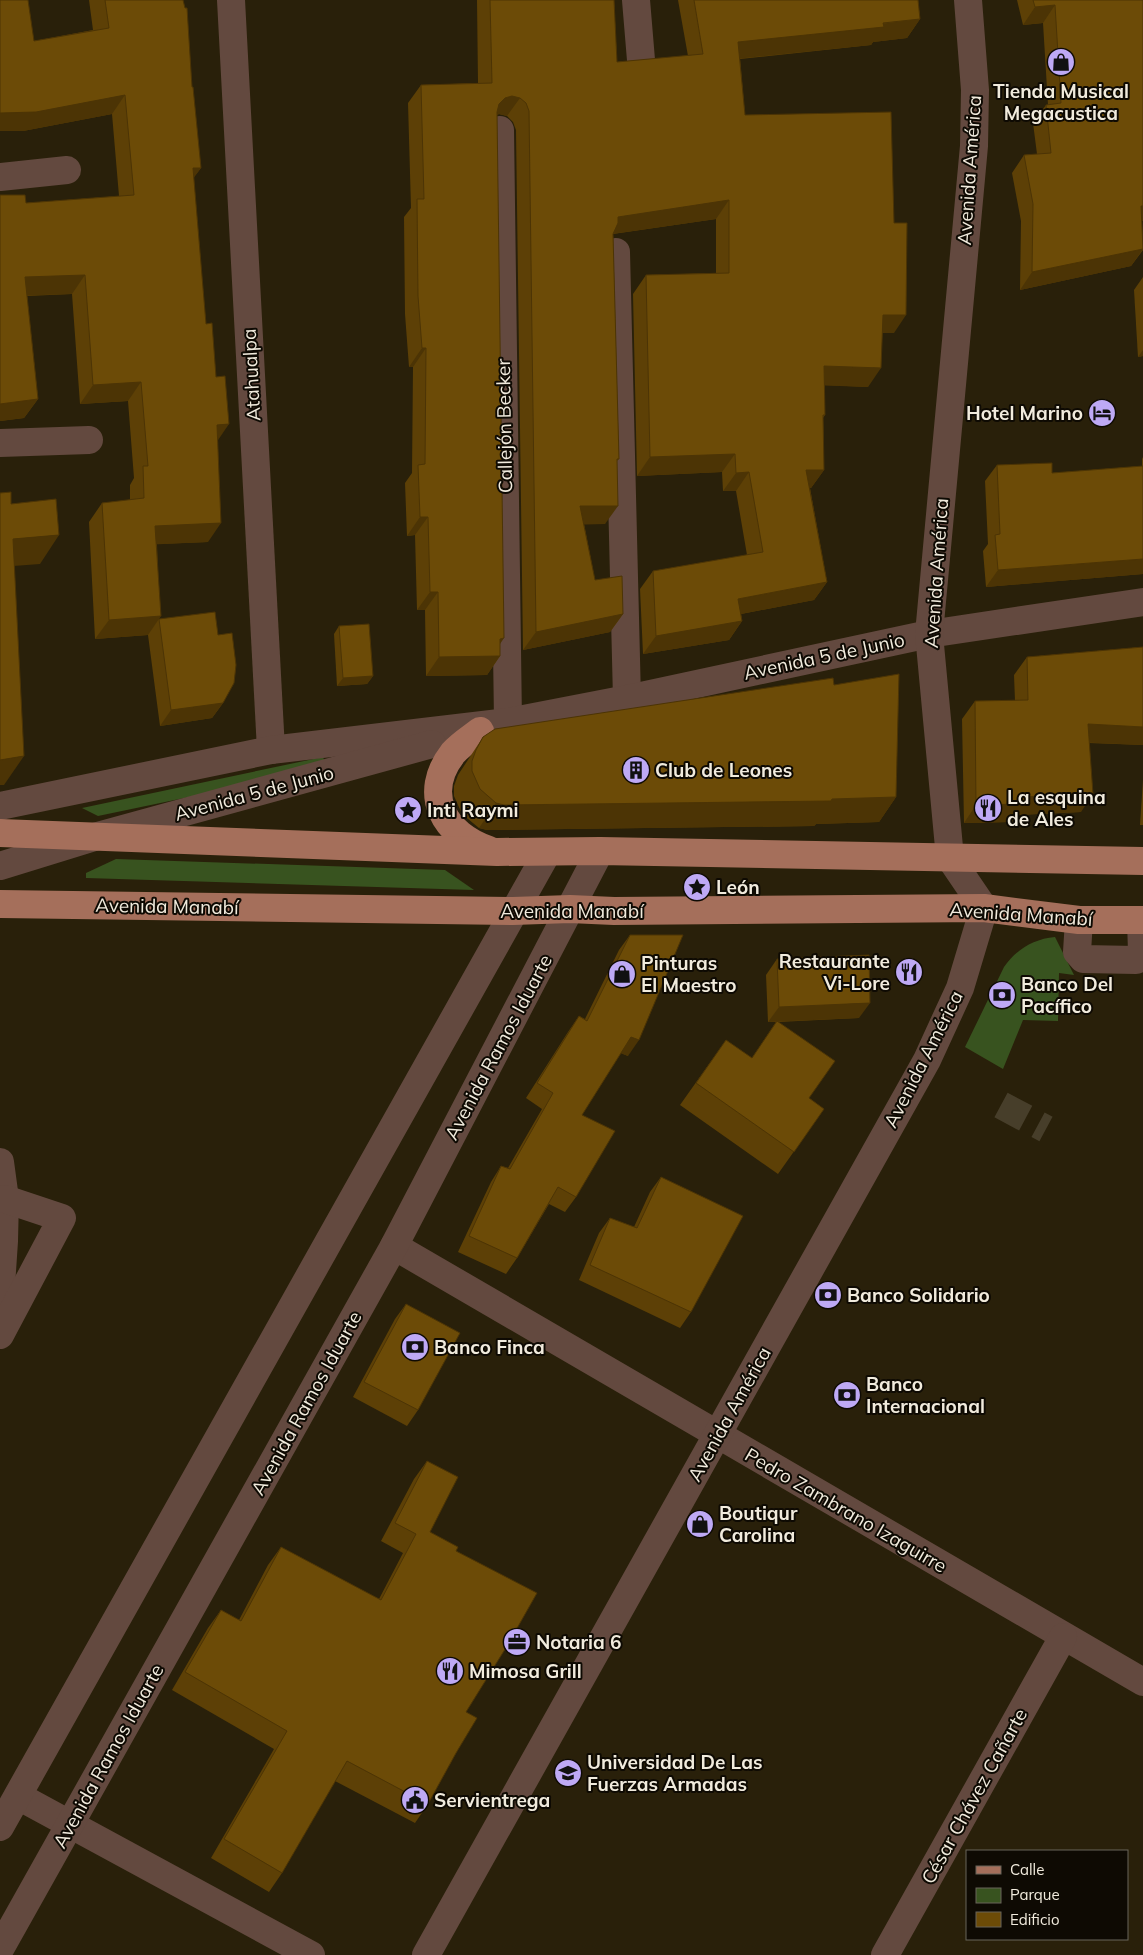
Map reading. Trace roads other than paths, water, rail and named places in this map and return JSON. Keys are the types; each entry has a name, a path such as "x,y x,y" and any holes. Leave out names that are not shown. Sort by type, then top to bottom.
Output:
{"main road":[{"path":"480,731 464,742 445,766 438,793 440,807 448,822 459,836 472,844 497,852"},
{"path":"0,833 497,852 600,851 1143,861"},
{"name":"Avenida Manabí","path":"0,904 513,911 570,909 614,911 984,908 1079,920 1142,920"}],"street":[{"name":"Atahualpa","path":"231,0 271,750"},
{"path":"636,0 641,60"},
{"name":"Avenida América","path":"426,1955 927,1060 960,988 984,908 950,858 928,634 974,146 975,90 968,0"},
{"name":"Callejón Becker","path":"500,130 508,722"},
{"path":"0,177 67,170"},
{"path":"616,252 627,699"},
{"path":"0,443 89,440"},
{"name":"Avenida 5 de Junio","path":"0,806 271,750 508,722 627,699 928,634 1143,602"},
{"name":"Avenida 5 de Junio","path":"0,866 94,837 508,722"},
{"name":"Avenida Ramos Iduarte","path":"0,1949 394,1246 600,851"},
{"path":"0,1827 547,853"},
{"path":"1079,920 1077,952 1083,959 1136,960 1142,952 1142,920"},
{"path":"0,1162 5,1199 0,1301"},
{"path":"0,1335 62,1218 5,1199"},
{"name":"Pedro Zambrano Izaguirre","path":"394,1246 1143,1682"},
{"name":"César Chávez Cañarte","path":"885,1955 1063,1637"},
{"path":"18,1796 311,1955"}],"tunnel":[{"path":"1001,1105 1046,1129"}],"place":[{"name":"Tienda Musical Megacustica","path":"1061,62"},
{"name":"Hotel Marino","path":"1102,413"},
{"name":"Club de Leones","path":"636,770"},
{"name":"La esquina de Ales","path":"988,808"},
{"name":"Inti Raymi","path":"408,810"},
{"name":"León","path":"697,887"},
{"name":"Restaurante Vi-Lore","path":"909,972"},
{"name":"Pinturas El Maestro","path":"622,974"},
{"name":"Banco Del Pacífico","path":"1002,995"},
{"name":"Banco Solidario","path":"828,1295"},
{"name":"Banco Finca","path":"415,1347"},
{"name":"Banco Internacional","path":"847,1395"},
{"name":"Boutiqur Carolina","path":"700,1524"},
{"name":"Notaria 6","path":"517,1642"},
{"name":"Mimosa Grill","path":"450,1671"},
{"name":"Universidad De Las Fuerzas Armadas","path":"568,1773"},
{"name":"Servientrega","path":"415,1800"}]}
